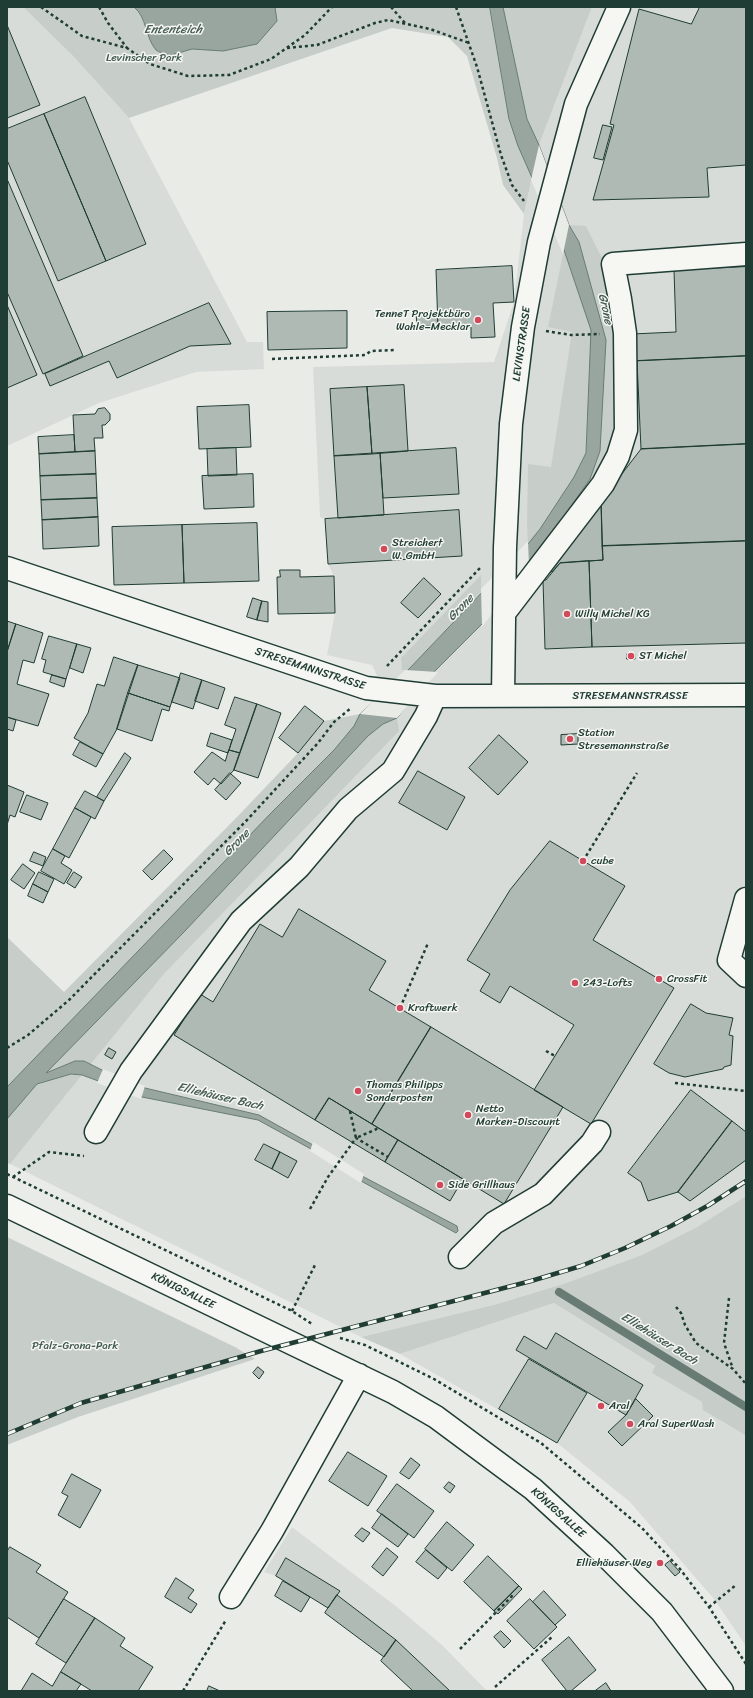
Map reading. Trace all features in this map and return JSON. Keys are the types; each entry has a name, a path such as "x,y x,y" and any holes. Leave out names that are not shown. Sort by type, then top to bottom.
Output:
{"street":[{"name":"LEVINSTRASSE","path":"503,696 506,544 511,424 523,327 539,242 576,104 620,7"},
{"path":"505,607 603,484 618,456 626,430 625,333 613,264 746,254"},
{"name":"STRESEMANNSTRASSE","path":"7,568 374,689 428,695 746,695"},
{"path":"96,1132 131,1071 241,921 299,867 348,809 393,771 426,716 428,695"},
{"path":"746,899 729,960 746,976"},
{"path":"460,1257 494,1223 543,1194 592,1143 599,1132"},
{"name":"KÖNIGSALLEE","path":"7,1206 393,1392 436,1418 533,1489 604,1554 662,1612 722,1691"},
{"path":"231,1597 272,1531 359,1376"}],"path":[{"path":"41,7 82,36 127,48"},
{"path":"99,7 108,23 127,48 150,64 188,76 229,75 271,59 306,35 332,7"},
{"path":"391,7 406,23"},
{"path":"456,7 477,66 501,155 512,185 526,204 547,214"},
{"path":"286,48 317,45 375,23 388,20 406,23 469,42"},
{"path":"571,335 625,333"},
{"path":"272,359 365,355 372,351 394,350"},
{"path":"7,1048 28,1035 69,1000 247,820 318,743 334,722 374,689 506,544"},
{"path":"584,861 637,773"},
{"path":"400,1008 428,943"},
{"path":"546,1051 555,1056"},
{"path":"675,1083 746,1091"},
{"path":"350,1111 356,1138 388,1157"},
{"path":"310,1209 328,1178 356,1138 379,1128"},
{"path":"13,1177 49,1152 84,1156"},
{"path":"7,1174 292,1311 315,1326"},
{"path":"292,1311 315,1265"},
{"path":"729,1298 724,1343 733,1369"},
{"path":"676,1307 681,1313 685,1325 696,1343 733,1369 746,1384"},
{"path":"335,1336 365,1345 434,1379 541,1442 642,1528 680,1569 709,1607 746,1664"},
{"path":"709,1607 736,1585"},
{"path":"460,1649 514,1594"},
{"path":"183,1691 232,1610 231,1597"},
{"path":"495,1687 552,1637"}],"shaded area":[{"path":"7,7 23,7 73,56 129,118 247,342 263,342 264,369 196,372 99,403 7,446"},
{"path":"592,7 746,7 746,1196 697,1227 643,1255 566,1283 497,1304 361,1337 10,1164 164,974 254,881 397,718 372,665 327,655 335,613 334,576 328,564 325,519 320,517 313,367 494,362 514,302 524,214 539,145"},
{"path":"554,1303 655,1366 653,1373 702,1402 722,1422 746,1436 746,1646 714,1599 630,1502 557,1443 400,1354"},
{"path":"292,1527 397,1607 442,1645 487,1691 413,1691 381,1661 384,1657 328,1608 276,1576 264,1572"}],"green space":[{"name":"Levinscher Park","path":"23,7 592,7 539,145 524,214 503,185 497,158 467,56 448,37 392,28 129,118 73,56"},
{"path":"569,225 586,226 606,266 615,301 618,430 611,455 529,572 527,523 528,464 551,467 572,332 548,327"},
{"path":"481,575 481,592 408,670 402,670 401,658"},
{"path":"360,714 397,718 399,731 164,974 10,1164 7,1163 7,937 64,992 238,816 298,753 324,721"},
{"path":"746,1196 746,1436 703,1410 702,1402 652,1373 655,1366 554,1303 400,1354 361,1337 497,1304 566,1283 642,1255 697,1227"},
{"name":"Pfalz-Grona-Park","path":"7,1237 235,1347 255,1359 78,1417 7,1445"}],"water":[{"name":"Ententeich","path":"134,7 275,7 277,21 257,44 223,51 192,49 168,56 156,50 152,45 144,22"},
{"path":"490,7 503,7 527,119 539,145 569,225 579,242 606,340 600,451 590,479 546,542 482,624 435,671 397,718 383,724 368,736 184,932 46,1073 75,1061 84,1061 145,1088 259,1115 313,1145 362,1176 457,1226 458,1231 456,1233 361,1181 311,1149 258,1120 142,1097 82,1075 71,1074 37,1084 7,1119 7,1087 273,811 334,750 354,726 360,714 408,670 528,544 540,529 574,477 586,453 591,330 564,250 518,146 509,119"}],"pier":[{"path":"539,145 569,225 563,254 531,180"},
{"path":"528,541 529,565 482,627 481,589"},
{"path":"405,670 438,672 397,718 360,714"},
{"path":"103,1069 145,1086 141,1099 97,1083"},
{"path":"313,1142 364,1174 361,1183 310,1151"}],"building":[{"path":"700,7 746,7 746,165 707,168 709,197 593,200 614,125 610,124 639,9 691,24"},
{"path":"7,25 40,105 7,118"},
{"path":"85,97 146,244 106,261 44,114"},
{"path":"44,114 106,261 58,281 7,160 7,129"},
{"path":"603,125 612,127 603,160 594,158"},
{"path":"7,179 83,356 43,374 7,292"},
{"path":"512,266 514,302 493,303 495,337 471,338 471,327 438,328 436,270"},
{"path":"746,267 746,356 633,361 632,334 676,332 674,270"},
{"path":"209,303 231,344 190,346 117,378 109,361 50,386 45,374"},
{"path":"7,305 37,375 7,388"},
{"path":"347,311 347,348 268,350 267,312"},
{"path":"437,312 438,325 417,326 416,313"},
{"path":"746,356 746,444 641,449 637,361"},
{"path":"404,385 408,451 372,454 367,387"},
{"path":"367,387 372,454 334,456 330,389"},
{"path":"249,405 251,447 199,449 197,407"},
{"path":"105,408 110,414 110,420 105,425 102,425 103,438 94,438 95,451 75,452 73,415 95,414 98,409"},
{"path":"74,435 75,452 39,454 38,437"},
{"path":"746,444 746,541 602,546 601,501 641,449"},
{"path":"236,448 237,475 208,476 207,449"},
{"path":"456,448 459,494 383,498 380,453"},
{"path":"95,451 96,474 40,476 39,454"},
{"path":"380,453 384,515 338,518 334,456"},
{"path":"96,474 97,498 41,500 40,476"},
{"path":"253,474 254,507 204,509 202,476"},
{"path":"97,498 98,517 42,520 41,500"},
{"path":"601,501 603,560 560,563 552,572 545,567"},
{"path":"459,510 462,556 328,564 325,519"},
{"path":"98,517 99,546 43,549 42,520"},
{"path":"257,523 259,581 184,583 182,525"},
{"path":"182,525 184,583 114,585 112,527"},
{"path":"746,541 746,643 592,647 589,561 603,560 602,546"},
{"name":"Willy Michel KG","path":"589,561 592,647 545,649 543,580 546,580 560,563"},
{"path":"280,570 300,570 300,577 334,576 335,613 278,614 277,577 280,577"},
{"path":"424,578 441,594 418,618 401,603"},
{"path":"253,598 262,601 257,620 247,617"},
{"path":"262,601 268,602 268,622 257,620"},
{"path":"7,621 16,624 7,652"},
{"path":"16,624 43,633 34,663 23,660 17,684 49,694 38,726 7,717 7,652"},
{"path":"49,636 77,644 66,679 43,672 46,660 42,659"},
{"path":"77,644 91,648 83,673 70,668"},
{"name":"ST Michel","path":"627,654 635,654 635,659 627,659"},
{"path":"114,657 138,665 117,729 103,754 74,738 88,713 97,684 104,686"},
{"path":"138,665 180,678 170,707 128,693"},
{"path":"181,673 202,680 193,709 172,702"},
{"path":"52,675 66,679 64,687 50,682"},
{"path":"202,680 225,688 218,709 195,701"},
{"path":"128,693 170,707 169,711 162,709 152,741 117,729"},
{"path":"235,697 257,704 240,753 229,750 236,729 225,725"},
{"path":"257,704 281,713 258,778 234,770"},
{"path":"305,706 324,721 298,753 279,738"},
{"path":"7,717 16,720 13,731 7,729"},
{"path":"211,733 232,740 228,753 207,746"},
{"name":"Station Stresemannstraße","path":"578,734 578,744 561,745 561,735"},
{"path":"499,735 528,762 498,795 469,768"},
{"path":"80,742 103,754 96,767 73,755"},
{"path":"229,750 240,753 234,770 221,784 214,778 208,785 194,772 212,752 225,761"},
{"path":"125,753 131,758 104,801 97,797"},
{"path":"418,771 465,797 447,830 399,803"},
{"path":"230,773 241,783 226,800 215,790"},
{"path":"7,785 24,792 15,817 10,815 7,825"},
{"path":"85,791 104,801 95,819 75,808"},
{"path":"27,795 48,803 41,820 20,812"},
{"path":"75,808 91,817 69,858 53,849"},
{"name":"243-Lofts","path":"550,841 625,886 593,940 674,988 591,1124 534,1090 574,1025 510,986 500,1003 480,991 490,974 467,960 510,890"},
{"path":"53,849 65,856 61,863 72,870 64,884 41,871"},
{"path":"164,850 173,859 152,880 143,871"},
{"path":"34,852 46,857 43,866 30,861"},
{"path":"23,864 35,873 24,889 11,880"},
{"path":"39,872 54,879 48,892 33,884"},
{"path":"74,872 82,877 75,888 67,883"},
{"path":"33,884 48,892 43,903 28,896"},
{"path":"299,909 386,961 369,990 431,1027 372,1124 329,1098 315,1120 174,1035 200,994 213,1002 260,924 282,937"},
{"path":"691,1004 706,1013 733,1018 729,1035 733,1036 731,1065 724,1067 723,1069 685,1077 669,1073 654,1064"},
{"name":"Netto Marken-Discount","path":"431,1027 563,1107 504,1204 372,1124"},
{"path":"109,1048 116,1052 112,1059 105,1055"},
{"path":"691,1090 732,1121 678,1192 648,1201 641,1182 628,1173"},
{"path":"329,1098 398,1140 385,1162 315,1120"},
{"path":"732,1121 746,1132 746,1160 690,1201 678,1192"},
{"path":"398,1140 463,1179 450,1201 385,1162"},
{"path":"264,1144 280,1152 272,1169 255,1160"},
{"path":"280,1152 297,1161 288,1178 272,1169"},
{"path":"556,1333 643,1385 626,1415 516,1350 524,1336 546,1349"},
{"path":"529,1359 587,1393 557,1443 499,1409"},
{"path":"258,1367 264,1372 259,1379 253,1373"},
{"name":"Aral SuperWash","path":"636,1399 653,1416 622,1446 608,1432 626,1415"},
{"path":"348,1452 387,1476 368,1506 329,1481"},
{"path":"411,1458 420,1465 409,1479 400,1473"},
{"path":"72,1474 101,1490 80,1528 58,1515 68,1496 62,1493"},
{"path":"449,1482 455,1486 450,1493 444,1488"},
{"path":"397,1484 434,1511 414,1538 377,1511"},
{"path":"382,1514 408,1534 398,1547 372,1528"},
{"path":"447,1522 474,1545 452,1571 425,1549"},
{"path":"362,1528 370,1533 363,1542 355,1536"},
{"path":"10,1547 41,1565 36,1572 68,1592 39,1638 7,1617 7,1552"},
{"path":"387,1548 398,1557 383,1576 372,1567"},
{"path":"426,1550 447,1568 438,1579 416,1562"},
{"path":"488,1556 519,1586 494,1611 464,1582"},
{"path":"286,1558 340,1591 328,1608 276,1576"},
{"path":"670,1561 680,1572 675,1576 665,1565"},
{"path":"176,1578 194,1590 188,1598 197,1604 191,1613 165,1597"},
{"path":"283,1581 310,1597 301,1612 275,1596"},
{"path":"519,1586 522,1589 498,1614 494,1611"},
{"path":"544,1591 566,1615 555,1625 533,1602"},
{"path":"337,1595 396,1640 384,1657 325,1613"},
{"path":"64,1599 95,1618 66,1663 36,1644"},
{"path":"530,1599 557,1627 534,1649 507,1621"},
{"path":"95,1618 125,1638 120,1646 153,1667 138,1691 92,1691 61,1672"},
{"path":"501,1631 511,1641 504,1648 494,1637"},
{"path":"569,1637 596,1670 571,1691 567,1691 542,1660"},
{"path":"396,1640 450,1691 413,1691 381,1661"},
{"path":"61,1672 81,1684 76,1691 21,1691 32,1673 52,1686"},
{"path":"606,1683 611,1691 595,1691"},
{"path":"209,1686 220,1691 207,1691"}],"waterway":[{"name":"Elliehäuser Bach","path":"559,1292 746,1407"}],"railway":[{"path":"7,1434 81,1403 261,1351 531,1281 581,1266 625,1248 671,1226 709,1205 746,1181"}],"place":[{"name":"TenneT Projektbüro Wahle–Mecklar","path":"478,320"},
{"name":"Streichert W. GmbH","path":"384,549"},
{"name":"Willy Michel KG","path":"567,614"},
{"name":"ST Michel","path":"631,656"},
{"name":"Station Stresemannstraße","path":"570,739"},
{"name":"cube","path":"583,861"},
{"name":"CrossFit","path":"659,979"},
{"name":"243-Lofts","path":"575,983"},
{"name":"Kraftwerk","path":"400,1008"},
{"name":"Thomas Philipps Sonderposten","path":"358,1091"},
{"name":"Netto Marken-Discount","path":"468,1115"},
{"name":"Side Grillhaus","path":"440,1185"},
{"name":"Aral","path":"601,1406"},
{"name":"Aral SuperWash","path":"630,1424"},
{"name":"Elliehäuser Weg","path":"660,1563"}],"water label":[{"name":"Grone","path":"605,309"},
{"name":"Grone","path":"461,608"},
{"name":"Grone","path":"237,843"}]}
